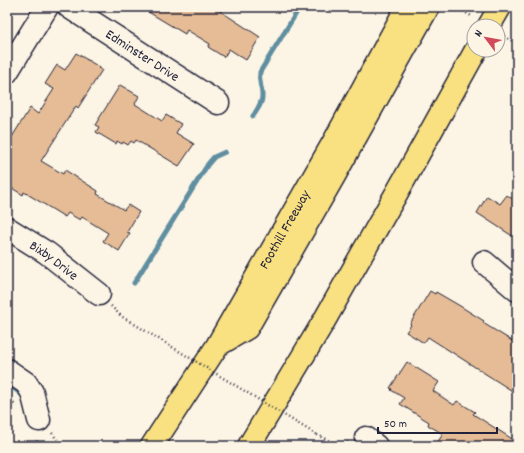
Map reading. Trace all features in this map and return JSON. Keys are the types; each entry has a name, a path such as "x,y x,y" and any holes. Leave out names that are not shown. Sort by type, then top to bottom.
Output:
{"highway":[{"name":"Foothill Freeway","path":"152,446 217,346 336,138 407,7"},
{"path":"217,346 246,328 330,183 428,7"},
{"path":"494,18 500,7"},
{"path":"249,446 324,321 472,58"}],"street":[{"path":"7,72 47,7"},
{"name":"Edminster Drive","path":"69,7 218,103"},
{"name":"Bixby Drive","path":"7,228 47,253 99,294"},
{"path":"484,262 517,290"},
{"path":"7,370 26,383 32,392 45,425"}],"path":[{"path":"506,37 517,44"},
{"path":"99,294 121,316 317,435 336,444 371,442"},
{"path":"45,425 62,446"}],"building":[{"path":"140,7 214,7 260,37 246,60 229,49 224,57 208,47 210,44 187,30 185,34"},
{"path":"76,53 102,70 78,108 76,106 41,161 63,174 65,170 98,191 97,194 124,210 128,205 139,212 127,232 130,233 119,251 103,241 108,233 82,217 80,220 68,213 65,217 24,192 23,195 7,185 7,145 30,108 38,114 54,89 45,84 57,65 65,70"},
{"path":"120,85 139,96 135,104 162,121 166,115 181,124 176,133 194,144 179,166 136,140 134,143 131,141 128,145 117,141 116,144 96,132 99,127 95,125"},
{"path":"507,195 517,202 517,239 477,213 487,196 500,204"},
{"path":"430,291 435,294 436,292 460,306 484,321 483,323 517,344 517,394 428,337 424,343 406,332"},
{"path":"407,362 439,382 433,391 454,405 457,401 475,412 473,414 517,442 517,446 435,446 443,434 428,425 429,422 400,404 404,398 390,388"}],"waterway":[{"path":"253,116 262,100 259,79 260,72 300,7"},
{"path":"134,283 208,164 214,157 225,152"},
{"path":"7,383 20,393"}]}
